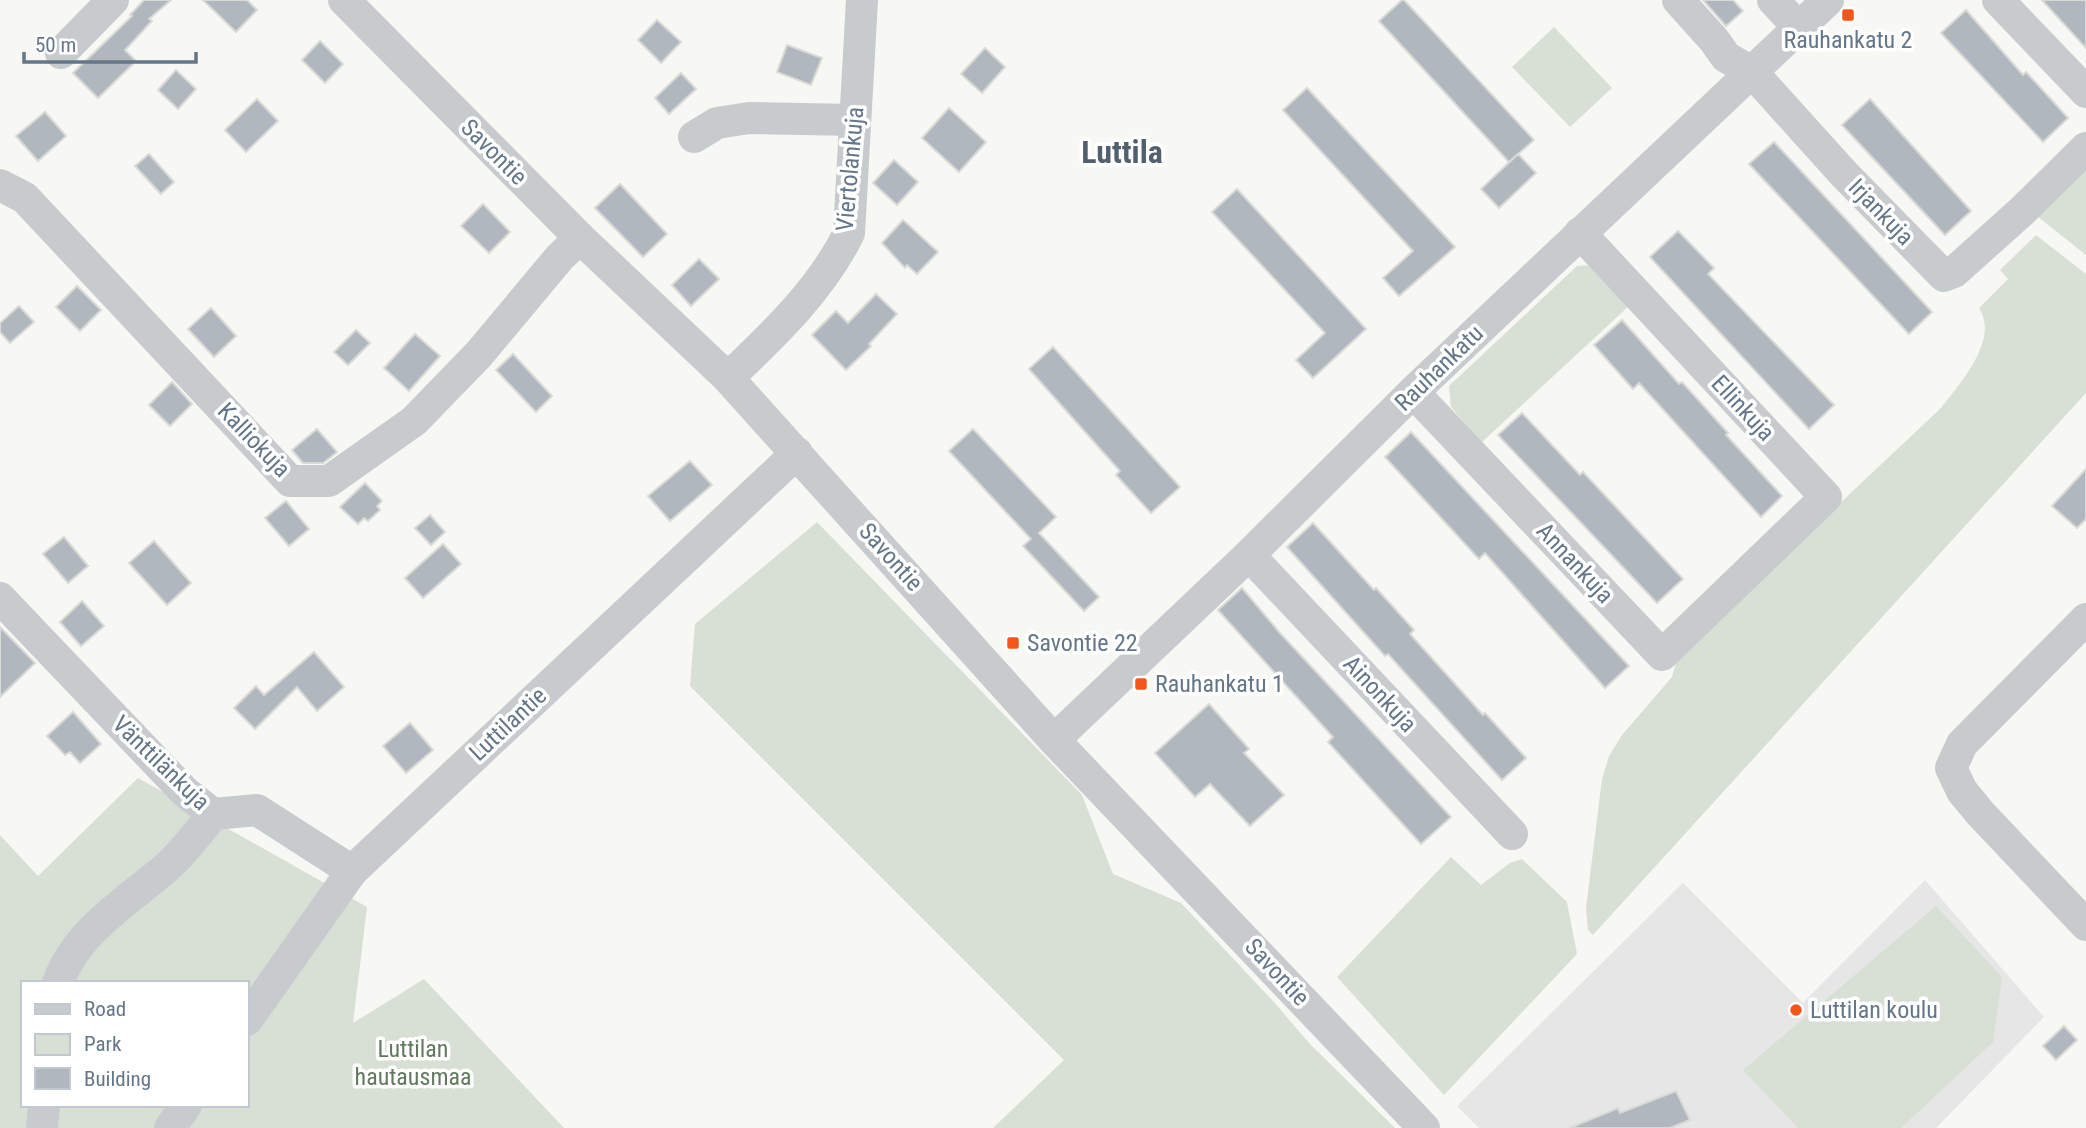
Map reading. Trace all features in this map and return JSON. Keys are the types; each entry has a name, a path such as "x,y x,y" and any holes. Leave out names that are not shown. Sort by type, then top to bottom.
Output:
{"street":[{"name":"Savontie","path":"344,0 580,238 728,378 1054,740 1424,1128"},
{"name":"Viertolankuja","path":"728,378 782,326 836,259 849,233 862,0"},
{"path":"1678,0 1726,57 1752,72"},
{"path":"1773,0 1799,27"},
{"name":"Rauhankatu","path":"1054,740 1249,555 1413,392 1828,0"},
{"path":"1998,0 2086,92"},
{"path":"61,53 108,2"},
{"name":"Irjankuja","path":"1752,72 1844,174 1944,276 1954,272 2021,212 2086,148"},
{"path":"694,138 717,123 749,118 855,120"},
{"name":"Kalliokuja","path":"0,185 25,198 290,481 329,481 414,421 479,354 560,257 580,238"},
{"name":"Ellinkuja","path":"1580,233 1826,498 1741,579"},
{"name":"Annankuja","path":"1413,392 1662,655 1741,579"},
{"name":"Luttilantie","path":"248,1019 352,871 797,453"},
{"name":"Ainonkuja","path":"1249,555 1511,834"},
{"name":"Vänttilänkuja","path":"0,598 185,792 213,814 257,810 352,871"},
{"path":"2086,619 1962,744 1951,768 1962,791 1980,813 2086,925"},
{"path":"59,981 83,937 188,848 213,814"},
{"path":"42,1128 44,1107"},
{"path":"170,1128 185,1107"}],"shaded area":[{"name":"Luttilan koulu","path":"1925,880 2044,1017 1936,1128 1479,1128 1457,1106 1683,883 1803,1003"}],"green space":[{"path":"1554,27 1612,88 1570,127 1512,67"},
{"path":"2086,163 2086,255 2037,216"},
{"path":"2036,235 2086,274 2086,393 1593,935 1588,930 1586,908 1602,779 1609,756 1622,735 1672,677 1677,659 1685,649 1941,408 1975,361 1981,347 1984,320 1979,308 2008,279 2000,270"},
{"path":"1592,265 1629,306 1481,443 1451,407 1449,386 1577,266"},
{"path":"817,522 1082,795 1113,874 1181,903 1310,1044 1395,1128 993,1128 1064,1060 690,686 695,624"},
{"name":"Luttilan hautausmaa","path":"138,778 367,907 353,1023 424,979 564,1128 0,1128 0,835 38,876"},
{"path":"1451,857 1481,885 1510,863 1522,859 1567,902 1577,954 1444,1095 1337,977"},
{"path":"1936,906 2002,977 1993,1042 1901,1128 1798,1128 1743,1070"}],"building":[{"path":"144,0 171,0 149,19 152,21 125,50 136,61 98,98 73,73 132,16 130,15"},
{"path":"203,0 247,0 257,10 236,32"},
{"path":"1402,0 1534,140 1509,162 1379,21"},
{"path":"1703,0 1733,0 1743,11 1726,26"},
{"path":"2042,0 2086,0 2086,48"},
{"path":"1966,10 2023,75 2026,72 2068,118 2043,142 1941,33"},
{"path":"657,20 681,42 661,63 638,40"},
{"path":"320,41 343,64 325,83 302,60"},
{"path":"787,45 822,58 811,85 777,72"},
{"path":"985,48 1005,67 982,93 961,74"},
{"path":"176,70 196,89 178,109 158,90"},
{"path":"681,73 696,89 669,114 655,98"},
{"path":"1307,88 1455,247 1399,296 1383,278 1413,251 1283,110"},
{"path":"257,99 278,121 246,152 225,130"},
{"path":"1870,99 1971,211 1945,235 1842,125"},
{"path":"949,108 986,142 959,172 922,138"},
{"path":"45,112 66,136 38,161 16,136"},
{"path":"1774,142 1932,312 1909,334 1749,164"},
{"path":"149,154 174,182 161,194 135,166"},
{"path":"1518,154 1536,173 1499,208 1481,189"},
{"path":"894,160 918,182 897,205 873,183"},
{"path":"620,184 667,234 643,257 595,208"},
{"path":"1237,189 1366,329 1313,378 1296,360 1325,333 1212,212"},
{"path":"483,204 510,232 489,253 461,226"},
{"path":"903,220 938,252 917,274 907,265 905,268 882,243"},
{"path":"1678,231 1714,268 1708,274 1834,405 1809,429 1650,257"},
{"path":"699,259 719,279 691,306 672,285"},
{"path":"77,286 101,310 80,331 56,307"},
{"path":"876,294 897,314 869,344 871,346 846,370 812,335 836,311 848,323"},
{"path":"19,306 34,322 10,343 0,332 0,323"},
{"path":"211,308 236,336 214,357 188,329"},
{"path":"1622,320 1679,384 1682,382 1782,496 1761,517 1639,383 1633,389 1594,345"},
{"path":"356,330 370,343 348,365 334,352"},
{"path":"415,334 440,356 409,391 384,368"},
{"path":"1053,347 1180,487 1151,513 1116,475 1120,471 1029,369"},
{"path":"513,354 552,396 536,412 496,370"},
{"path":"172,382 192,404 170,426 149,405"},
{"path":"1522,413 1580,475 1583,472 1683,579 1657,603 1498,435"},
{"path":"317,429 337,452 323,463 303,463 292,450"},
{"path":"973,429 1056,517 1039,533 1099,597 1084,611 1023,546 1031,539 949,451"},
{"path":"1411,432 1629,666 1605,688 1485,553 1479,559 1385,457"},
{"path":"690,461 712,485 670,521 648,496"},
{"path":"2086,469 2086,519 2077,528 2052,506"},
{"path":"365,483 382,501 377,506 380,510 368,521 364,518 358,524 340,507"},
{"path":"286,501 309,529 289,546 265,518"},
{"path":"430,515 445,532 431,545 415,528"},
{"path":"1313,523 1374,590 1376,588 1414,630 1410,634 1526,758 1502,780 1287,547"},
{"path":"64,537 88,566 68,583 43,554"},
{"path":"154,541 191,583 167,605 129,563"},
{"path":"443,544 461,564 423,598 405,578"},
{"path":"1242,588 1279,632 1451,817 1421,844 1328,742 1333,737 1218,610"},
{"path":"82,601 104,626 81,646 60,622"},
{"path":"0,627 35,663 0,697"},
{"path":"314,652 344,687 317,711 297,687 255,729 234,708 256,686 264,695"},
{"path":"1209,704 1249,749 1244,753 1284,795 1250,826 1210,784 1195,797 1155,753"},
{"path":"73,712 101,744 80,763 70,752 65,755 47,736"},
{"path":"410,723 433,750 406,773 383,746"},
{"path":"2064,1026 2077,1040 2056,1060 2043,1046"},
{"path":"1676,1091 1690,1120 1670,1128 1570,1128 1618,1108 1620,1113"}],"place":[{"name":"Rauhankatu 2","path":"1848,15"},
{"name":"Savontie 22","path":"1013,643"},
{"name":"Rauhankatu 1","path":"1141,684"},
{"name":"Luttilan koulu","path":"1796,1010"}],"district":[{"name":"Luttila","path":"1122,152"}]}
